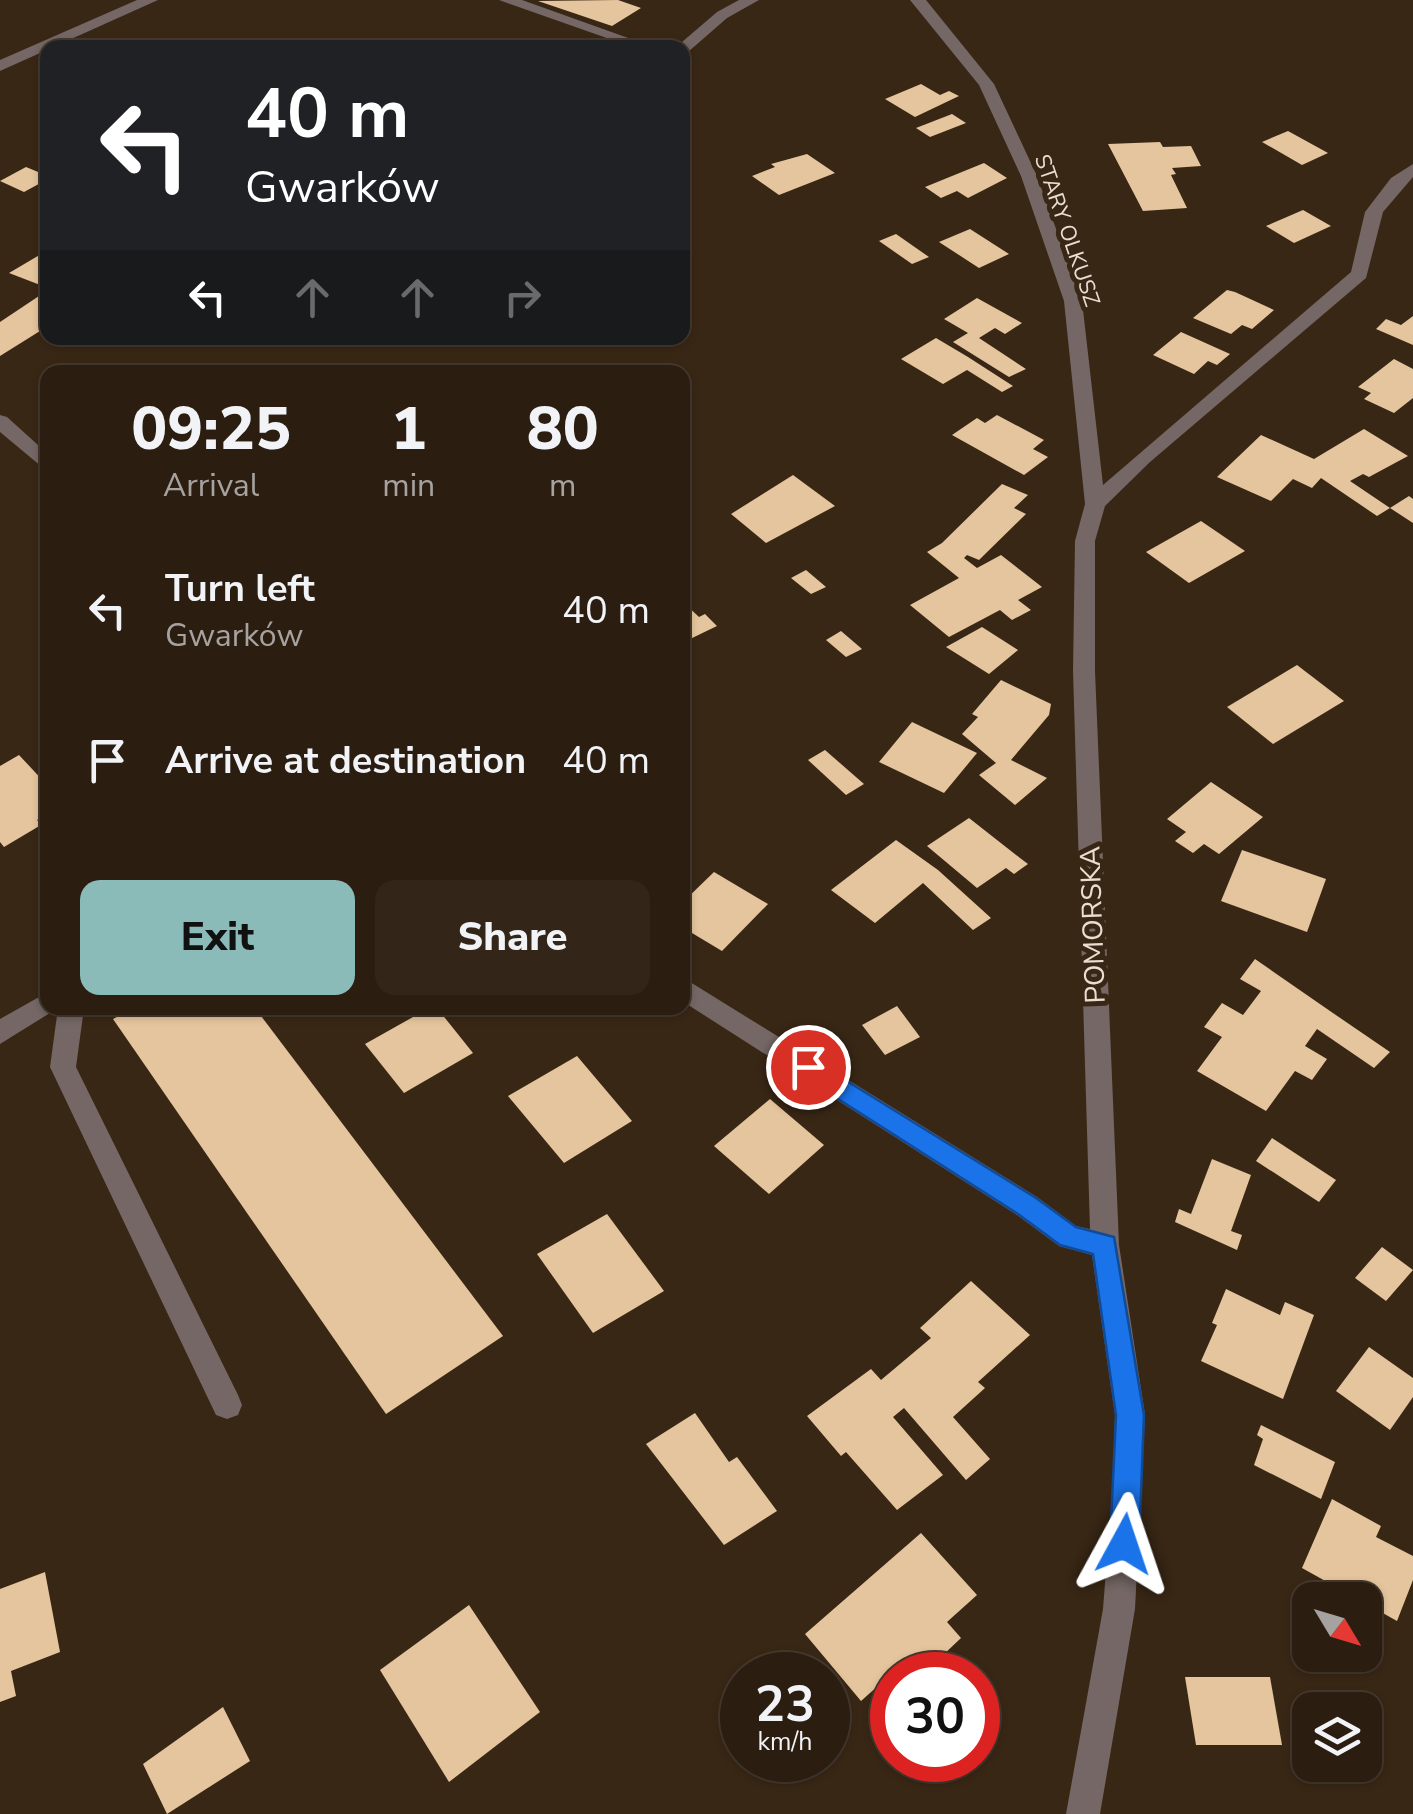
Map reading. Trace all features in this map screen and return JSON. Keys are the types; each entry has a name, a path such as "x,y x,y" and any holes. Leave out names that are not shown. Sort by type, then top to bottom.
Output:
{"street":[{"path":"59,40 150,0"},
{"path":"507,0 623,39"},
{"path":"690,43 722,15 751,0"},
{"name":"STARY OLKUSZ","path":"918,0 986,84 1029,176 1073,301 1094,504"},
{"path":"0,66 40,48"},
{"path":"1094,504 1142,458 1360,274 1374,212 1396,182 1413,170"},
{"path":"0,420 40,458"},
{"name":"POMORSKA","path":"1083,1814 1119,1609 1130,1480 1130,1415 1105,1245 1084,671 1085,540 1094,504"},
{"path":"690,992 1027,1206 1069,1237 1105,1245"},
{"path":"0,1032 40,1007"},
{"path":"71,1015 63,1067 228,1404"}],"building":[{"path":"618,0 641,8 612,26 538,1"},
{"path":"921,84 940,95 949,91 959,96 915,117 885,99"},
{"path":"952,114 966,123 930,137 916,128"},
{"path":"1288,131 1328,153 1302,165 1262,142"},
{"path":"1160,142 1163,147 1191,146 1201,166 1172,168 1176,174 1171,175 1187,208 1143,211 1108,144"},
{"path":"807,154 835,173 779,195 752,176 775,167 771,164"},
{"path":"984,163 1007,178 968,198 957,191 941,198 925,187"},
{"path":"26,167 40,173 40,183 24,192 0,181"},
{"path":"1303,210 1331,226 1294,243 1266,226"},
{"path":"970,229 1009,254 979,268 939,242"},
{"path":"896,234 929,257 912,264 879,241"},
{"path":"40,255 40,285 9,273"},
{"path":"1227,290 1274,310 1252,329 1242,325 1231,334 1193,318"},
{"path":"40,295 40,331 0,356 0,322"},
{"path":"977,298 1022,323 1005,334 995,328 979,338 1026,369 1009,377 953,342 968,333 944,319"},
{"path":"1413,316 1413,345 1376,329 1386,319 1401,325"},
{"path":"1181,332 1230,354 1217,365 1208,361 1194,374 1153,355"},
{"path":"936,338 1013,386 1002,392 967,370 943,384 901,359"},
{"path":"1394,359 1413,369 1413,398 1394,413 1364,399 1371,393 1358,387"},
{"path":"997,415 1044,440 1033,449 1048,457 1024,475 952,435 977,418 985,423"},
{"path":"1364,429 1408,456 1369,477 1363,474 1350,481 1390,508 1377,516 1321,478 1312,488 1293,479 1271,501 1217,477 1261,435 1314,459"},
{"path":"793,475 835,506 766,543 731,514"},
{"path":"1002,484 1028,495 1014,508 1026,514 979,560 967,555 964,558 977,568 1001,555 1042,587 1018,600 1031,610 1012,620 1000,610 949,637 910,605 959,578 927,552 942,543"},
{"path":"1409,496 1413,499 1413,523 1390,508"},
{"path":"1201,521 1245,551 1189,583 1146,552"},
{"path":"806,570 826,587 811,594 791,578"},
{"path":"690,609 699,617 705,614 717,626 690,639"},
{"path":"982,627 1018,650 989,674 946,647"},
{"path":"841,631 862,649 846,657 826,640"},
{"path":"1297,665 1344,701 1273,744 1227,707"},
{"path":"1001,680 1051,704 1049,715 1011,760 1047,778 1015,805 979,775 996,763 962,734 978,717 972,714"},
{"path":"912,722 977,753 944,793 879,762"},
{"path":"825,750 864,784 846,795 808,760"},
{"path":"19,755 40,777 40,826 4,847 0,842 0,766"},
{"path":"1211,782 1263,817 1219,854 1204,844 1193,853 1175,841 1186,832 1167,819"},
{"path":"969,818 1028,864 1014,874 1006,868 977,888 927,846"},
{"path":"896,840 938,870 991,918 973,930 923,883 875,923 831,890"},
{"path":"1242,850 1326,879 1307,932 1221,901"},
{"path":"714,872 768,904 722,951 690,932 690,895"},
{"path":"1255,959 1390,1052 1374,1068 1317,1029 1305,1046 1327,1059 1312,1080 1295,1071 1266,1111 1197,1071 1222,1037 1204,1027 1222,1003 1243,1015 1261,991 1240,979"},
{"path":"897,1006 920,1037 885,1055 862,1025"},
{"path":"121,1015 260,1015 503,1336 386,1414 113,1019"},
{"path":"417,1015 443,1015 473,1053 404,1093 365,1044"},
{"path":"577,1056 632,1121 564,1163 508,1096"},
{"path":"770,1099 824,1145 769,1194 714,1146"},
{"path":"1272,1138 1336,1180 1319,1202 1256,1161"},
{"path":"1212,1159 1251,1175 1231,1231 1242,1235 1237,1250 1175,1222 1179,1209 1191,1214"},
{"path":"607,1214 664,1291 593,1333 537,1254"},
{"path":"1382,1247 1413,1270 1386,1301 1355,1278"},
{"path":"971,1281 1030,1335 978,1382 985,1388 953,1417 990,1459 966,1480 904,1408 893,1417 943,1475 897,1510 846,1452 841,1456 807,1416 871,1369 881,1380 931,1338 920,1328"},
{"path":"1226,1289 1280,1315 1285,1302 1314,1315 1283,1399 1201,1361 1217,1325 1212,1323"},
{"path":"1369,1347 1413,1378 1413,1397 1390,1430 1336,1391"},
{"path":"695,1413 729,1462 737,1457 777,1511 724,1545 646,1444"},
{"path":"1261,1425 1335,1462 1321,1499 1254,1465 1263,1439 1257,1435"},
{"path":"1332,1499 1381,1526 1376,1537 1413,1556 1413,1580 1397,1621 1382,1613 1382,1582 1327,1582 1302,1568"},
{"path":"921,1533 977,1595 947,1622 961,1638 946,1652 870,1652 870,1693 861,1701 850,1688 850,1652 820,1652 805,1634"},
{"path":"45,1572 60,1652 11,1671 16,1696 0,1702 0,1589"},
{"path":"469,1605 540,1712 449,1782 380,1670"},
{"path":"1185,1677 1270,1677 1282,1745 1196,1745"},
{"path":"223,1707 250,1761 167,1814 143,1764"}],"route":[{"path":"808,1067 1027,1206 1069,1237 1105,1245 1130,1415 1130,1480 1124,1544"}]}
